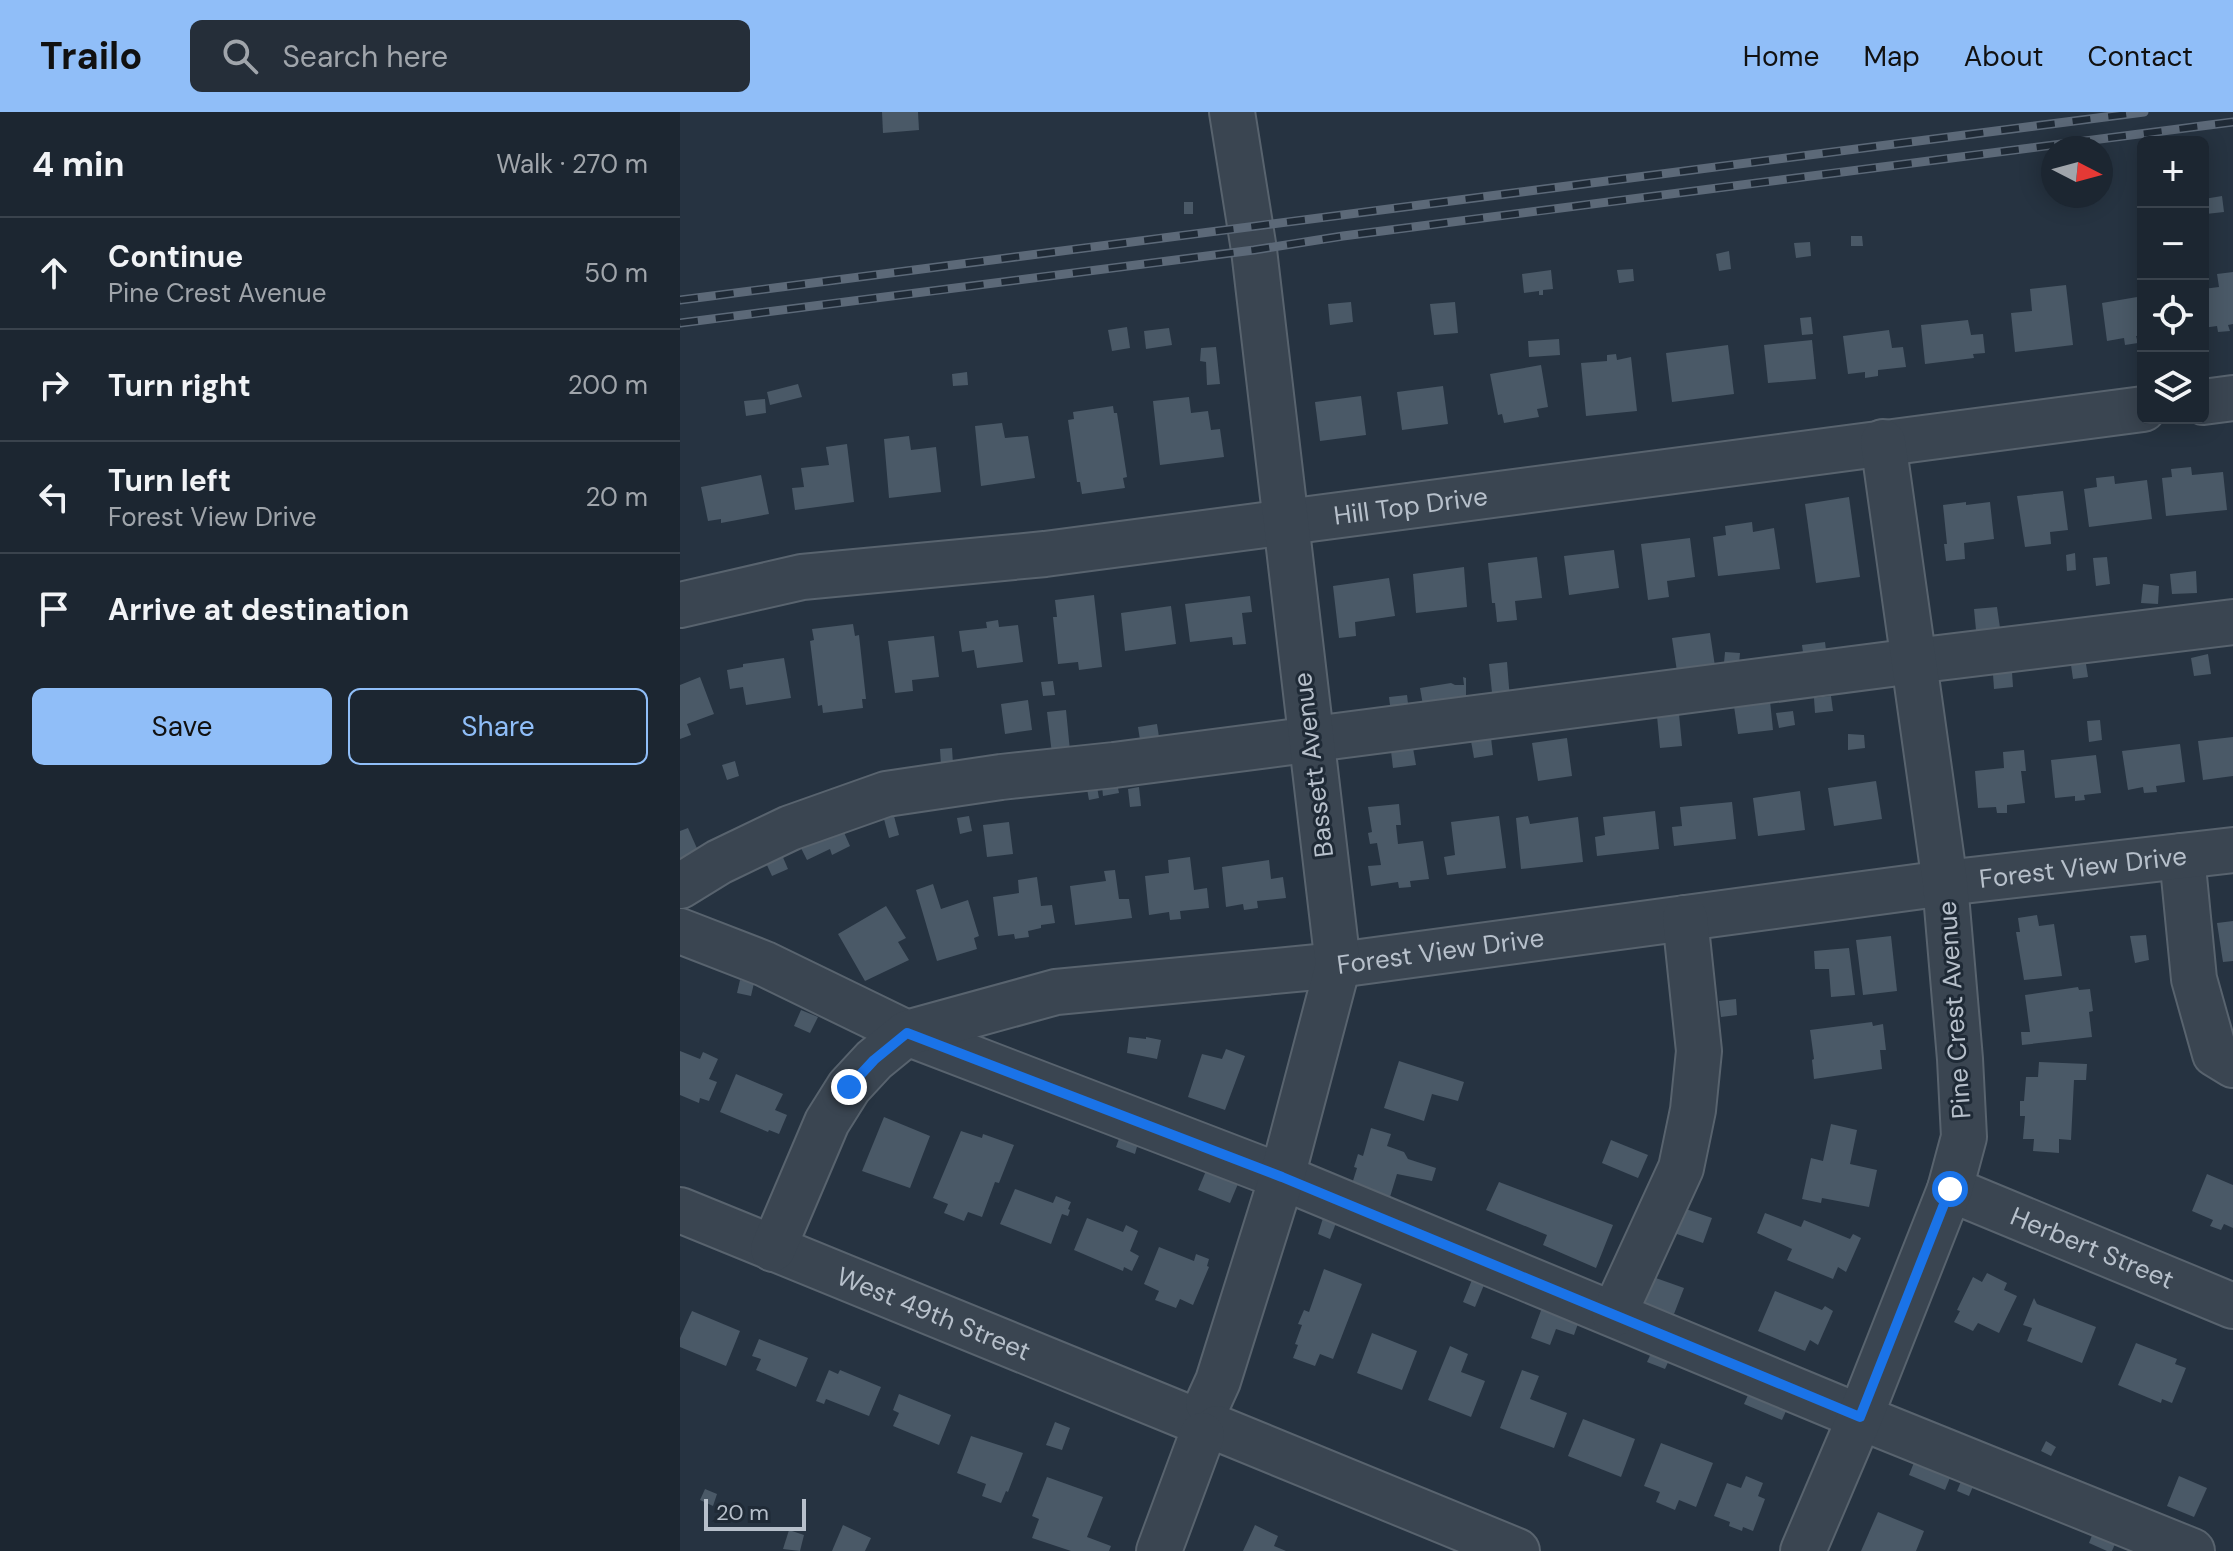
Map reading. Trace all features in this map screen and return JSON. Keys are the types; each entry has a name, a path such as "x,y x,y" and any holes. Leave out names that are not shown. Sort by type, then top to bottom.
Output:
{"street":[{"name":"Bassett Avenue","path":"1159,1551 1218,1381 1282,1177 1338,965 1254,250 1232,112"},
{"path":"2209,401 2233,398"},
{"name":"Hill Top Drive","path":"680,605 802,577 1045,554 1285,524 2137,410"},
{"name":"Pine Crest Avenue","path":"1803,1551 1950,1189 1964,1137 1945,883 1883,442"},
{"path":"680,886 719,862 790,828 886,794 2233,622"},
{"name":"Forest View Drive","path":"773,1249 827,1122 857,1078 874,1060 907,1033 1056,992 1338,965 1945,883 2233,850"},
{"path":"2182,856 2194,979 2215,1054 2233,1065"},
{"path":"1614,1314 1681,1168 1693,1110 1699,1051 1685,918"},
{"path":"680,931 765,964 907,1033 1282,1177 2192,1551"},
{"name":"Herbert Street","path":"1950,1189 2233,1306"},
{"name":"West 49th Street","path":"680,1210 1517,1551"}],"building":[{"path":"882,112 918,112 919,130 883,133"},
{"path":"2222,196 2224,212 2209,214 2209,198"},
{"path":"1184,202 1193,202 1193,214 1184,214"},
{"path":"1851,236 1862,236 1863,246 1851,246"},
{"path":"1810,242 1811,256 1796,258 1794,243"},
{"path":"1729,251 1731,269 1719,271 1716,254"},
{"path":"1633,269 1634,281 1619,283 1617,270"},
{"path":"1551,270 1553,289 1543,290 1543,295 1539,295 1539,291 1524,293 1522,274"},
{"path":"2233,272 2233,324 2228,325 2230,331 2218,332 2217,326 2209,327 2209,288 2219,287 2217,274"},
{"path":"2066,285 2073,345 2015,352 2011,313 2032,311 2030,289"},
{"path":"2137,297 2137,343 2125,345 2124,338 2107,341 2102,303"},
{"path":"1351,302 1353,322 1330,325 1328,304"},
{"path":"1455,302 1458,333 1434,335 1430,304"},
{"path":"1811,317 1813,334 1802,335 1800,318"},
{"path":"1968,320 1971,335 1983,334 1985,353 1973,354 1974,358 1925,364 1921,325"},
{"path":"1127,327 1130,348 1112,351 1108,330"},
{"path":"1169,328 1172,345 1146,349 1144,331"},
{"path":"1889,330 1892,348 1903,347 1906,367 1878,370 1878,376 1865,378 1865,372 1848,374 1843,336"},
{"path":"1559,339 1560,355 1529,357 1528,341"},
{"path":"1812,340 1816,379 1768,383 1764,345"},
{"path":"1728,345 1734,394 1672,402 1666,353"},
{"path":"1216,347 1220,384 1207,385 1206,362 1200,361 1201,348"},
{"path":"1616,354 1617,360 1631,357 1637,411 1586,416 1581,363 1607,361 1607,355"},
{"path":"1541,365 1548,407 1537,409 1539,417 1504,423 1502,414 1498,415 1490,374"},
{"path":"967,372 968,385 953,386 952,374"},
{"path":"798,384 802,397 770,405 767,392"},
{"path":"1443,386 1448,424 1402,430 1397,392"},
{"path":"1361,396 1366,435 1320,441 1315,402"},
{"path":"1189,397 1191,413 1208,411 1211,430 1220,429 1224,457 1160,465 1153,401"},
{"path":"765,399 766,413 746,416 744,401"},
{"path":"1113,406 1114,413 1117,413 1127,477 1123,478 1125,488 1082,494 1080,482 1077,482 1068,420 1074,419 1073,412"},
{"path":"1002,423 1005,438 1028,436 1035,478 981,486 975,426"},
{"path":"909,436 911,450 936,447 941,492 889,498 884,439"},
{"path":"847,444 854,502 795,510 792,488 804,487 801,468 829,465 826,447"},
{"path":"2191,467 2192,475 2223,472 2227,510 2166,516 2162,478 2172,477 2171,469"},
{"path":"761,475 769,514 721,523 721,519 708,521 701,487"},
{"path":"2114,476 2115,484 2147,480 2152,519 2089,527 2084,489 2097,487 2096,478"},
{"path":"2063,491 2068,530 2050,532 2051,544 2025,547 2017,496"},
{"path":"1849,497 1860,577 1816,583 1805,504"},
{"path":"1966,502 1966,505 1990,502 1994,539 1964,543 1965,559 1946,561 1943,505"},
{"path":"1752,522 1753,532 1774,528 1780,569 1718,576 1713,537 1726,535 1725,526"},
{"path":"1690,538 1695,577 1667,581 1669,597 1648,600 1641,544"},
{"path":"1614,550 1619,588 1569,595 1564,556"},
{"path":"2075,553 2076,570 2067,571 2066,555"},
{"path":"1537,557 1542,598 1515,601 1517,620 1497,622 1488,563"},
{"path":"2107,557 2110,584 2096,586 2093,558"},
{"path":"1464,567 1467,607 1416,613 1413,574"},
{"path":"2196,571 2197,593 2172,594 2170,574"},
{"path":"1389,578 1395,616 1355,622 1356,636 1339,638 1333,586"},
{"path":"2143,584 2159,586 2158,604 2141,603"},
{"path":"1094,595 1102,667 1079,670 1078,662 1058,664 1053,617 1057,617 1055,600"},
{"path":"1250,596 1252,612 1242,613 1246,644 1233,645 1232,637 1190,642 1185,604"},
{"path":"1171,606 1176,644 1125,651 1121,613"},
{"path":"1997,607 2000,628 1976,630 1974,609"},
{"path":"998,620 999,627 1018,625 1023,662 977,668 974,650 962,652 959,631 987,628 986,622"},
{"path":"853,624 855,636 859,635 866,699 862,699 863,708 823,713 822,705 818,706 810,641 814,640 812,629"},
{"path":"1710,633 1716,673 1678,678 1672,638"},
{"path":"934,636 939,677 912,680 913,691 895,693 888,641"},
{"path":"1825,642 1827,658 1804,660 1802,645"},
{"path":"1725,652 1740,653 1739,664 1724,663"},
{"path":"2208,654 2211,674 2194,676 2191,658"},
{"path":"784,658 791,698 746,705 743,687 730,689 727,670 743,667 743,664"},
{"path":"1507,662 1510,700 1493,702 1489,664"},
{"path":"2086,664 2088,677 2073,679 2071,665"},
{"path":"2012,672 2013,687 1994,689 1993,674"},
{"path":"700,677 714,714 687,724 691,735 680,739 680,685"},
{"path":"1463,677 1466,678 1466,701 1424,711 1420,688 1451,683 1464,685"},
{"path":"1053,681 1055,695 1043,696 1041,682"},
{"path":"1407,695 1409,712 1391,713 1389,697"},
{"path":"1831,696 1833,711 1815,713 1814,698"},
{"path":"1028,700 1032,730 1005,734 1001,704"},
{"path":"1770,701 1773,730 1738,734 1734,706"},
{"path":"1066,710 1070,751 1052,754 1047,712"},
{"path":"1793,711 1795,725 1779,728 1776,713"},
{"path":"1679,714 1682,746 1660,748 1657,716"},
{"path":"2100,720 2102,740 2089,742 2087,721"},
{"path":"1157,724 1159,737 1140,740 1138,727"},
{"path":"1848,734 1864,735 1865,748 1848,750"},
{"path":"2233,737 2233,776 2203,780 2198,741"},
{"path":"1491,738 1493,755 1474,758 1471,741"},
{"path":"1567,738 1572,776 1538,781 1532,743"},
{"path":"2180,744 2185,782 2156,786 2157,792 2144,793 2143,787 2128,790 2122,751"},
{"path":"952,748 953,764 941,765 940,749"},
{"path":"1413,748 1416,765 1393,768 1391,751"},
{"path":"2024,750 2026,771 2021,771 2025,803 2007,805 2007,813 1997,813 1996,807 1978,808 1975,771 2004,768 2003,752"},
{"path":"2096,755 2101,793 2084,795 2085,800 2075,801 2075,796 2055,798 2051,760"},
{"path":"735,761 739,776 727,780 722,765"},
{"path":"1876,781 1882,819 1834,826 1828,788"},
{"path":"1117,783 1119,793 1103,796 1102,786"},
{"path":"1097,787 1099,798 1089,800 1087,789"},
{"path":"1139,787 1141,806 1130,807 1128,789"},
{"path":"1800,791 1805,830 1758,836 1753,798"},
{"path":"1732,802 1736,839 1674,846 1672,827 1682,826 1680,807"},
{"path":"1399,804 1401,825 1396,825 1398,844 1423,841 1429,879 1410,881 1411,887 1399,888 1398,882 1371,886 1368,866 1381,865 1377,843 1370,844 1368,833 1372,832 1368,807"},
{"path":"1655,811 1659,849 1597,856 1595,837 1605,835 1603,817"},
{"path":"894,816 899,835 889,838 884,819"},
{"path":"969,816 972,831 960,834 957,818"},
{"path":"1499,816 1506,868 1447,875 1444,857 1455,855 1451,822"},
{"path":"1528,816 1530,824 1578,817 1583,862 1521,869 1516,818"},
{"path":"1009,822 1013,854 987,857 983,825"},
{"path":"688,828 699,853 680,863 680,831"},
{"path":"842,828 850,846 832,855 830,849 807,860 801,848"},
{"path":"782,855 788,869 772,876 766,863"},
{"path":"1190,857 1194,890 1207,888 1209,908 1180,911 1181,919 1170,920 1169,912 1149,915 1145,876 1169,873 1168,860"},
{"path":"1269,860 1271,879 1283,877 1286,898 1257,901 1258,908 1244,910 1243,904 1226,907 1222,867"},
{"path":"1115,870 1119,899 1129,899 1132,918 1075,925 1070,886 1106,881 1104,871"},
{"path":"1037,877 1041,906 1052,905 1055,923 1028,931 1029,937 1015,939 1014,934 998,936 993,897 1019,893 1018,880"},
{"path":"933,884 941,909 968,900 979,936 974,938 977,949 937,961 916,890"},
{"path":"886,906 906,938 898,942 909,960 865,981 838,934"},
{"path":"2037,915 2039,926 2054,924 2062,976 2024,980 2016,932 2020,932 2018,918"},
{"path":"2233,921 2233,961 2223,962 2217,923"},
{"path":"2146,935 2149,960 2135,963 2130,936"},
{"path":"1891,936 1897,991 1863,995 1856,940"},
{"path":"1849,948 1855,995 1831,997 1829,969 1815,969 1814,951"},
{"path":"740,980 754,983 751,996 737,993"},
{"path":"2078,987 2079,990 2090,989 2092,1037 2022,1045 2021,1032 2030,1032 2025,995"},
{"path":"1736,999 1737,1015 1721,1017 1719,1001"},
{"path":"801,1010 818,1017 810,1033 794,1026"},
{"path":"1872,1022 1873,1026 1883,1024 1886,1050 1880,1050 1882,1069 1814,1079 1810,1030"},
{"path":"1129,1037 1161,1040 1157,1059 1127,1053"},
{"path":"1226,1049 1245,1056 1225,1110 1188,1097 1202,1054 1222,1059"},
{"path":"680,1051 700,1059 703,1052 718,1059 709,1079 717,1082 709,1101 700,1098 699,1103 680,1095"},
{"path":"1399,1061 1464,1082 1458,1101 1432,1094 1424,1121 1384,1108"},
{"path":"2039,1062 2087,1064 2086,1080 2074,1080 2071,1140 2059,1139 2059,1153 2033,1151 2034,1139 2023,1139 2025,1116 2020,1116 2020,1101 2024,1101 2026,1077 2038,1077"},
{"path":"736,1074 783,1094 775,1110 787,1115 779,1134 720,1112"},
{"path":"884,1117 930,1136 910,1188 862,1171"},
{"path":"1831,1124 1857,1130 1850,1164 1877,1170 1869,1207 1822,1198 1821,1203 1802,1199 1811,1158 1823,1161"},
{"path":"1371,1128 1391,1134 1387,1146 1404,1152 1408,1159 1436,1168 1432,1181 1397,1174 1390,1197 1352,1184 1358,1154 1363,1156"},
{"path":"961,1131 982,1138 983,1134 1014,1145 982,1217 968,1212 964,1221 944,1213 948,1204 933,1198"},
{"path":"1120,1136 1138,1143 1135,1154 1116,1147"},
{"path":"1611,1140 1648,1155 1638,1178 1602,1163"},
{"path":"1208,1166 1240,1179 1230,1203 1198,1190"},
{"path":"2207,1174 2233,1185 2233,1228 2224,1224 2221,1230 2210,1226 2213,1220 2192,1211"},
{"path":"1499,1182 1613,1225 1596,1268 1543,1245 1547,1235 1486,1210"},
{"path":"1015,1189 1053,1203 1056,1196 1071,1202 1068,1216 1062,1214 1051,1244 1000,1224"},
{"path":"1683,1208 1712,1218 1703,1243 1674,1233"},
{"path":"1765,1213 1801,1227 1804,1220 1850,1239 1853,1234 1861,1238 1846,1272 1838,1267 1833,1279 1787,1260 1792,1249 1757,1233"},
{"path":"1087,1218 1123,1232 1126,1225 1138,1231 1130,1251 1139,1256 1132,1271 1124,1267 1123,1271 1074,1250"},
{"path":"1323,1218 1336,1223 1330,1239 1318,1234"},
{"path":"1159,1247 1194,1261 1196,1254 1209,1259 1209,1267 1193,1305 1180,1299 1176,1308 1155,1300 1159,1291 1144,1284"},
{"path":"1324,1269 1362,1284 1333,1359 1320,1354 1315,1366 1293,1358 1302,1325 1298,1324 1304,1310 1309,1312"},
{"path":"1476,1270 1488,1275 1475,1307 1463,1302"},
{"path":"1987,1273 2007,1283 2004,1290 2017,1296 1999,1333 1978,1323 1973,1331 1954,1322 1973,1277 1982,1282"},
{"path":"1653,1277 1684,1288 1674,1314 1643,1303"},
{"path":"1775,1291 1822,1310 1825,1306 1833,1311 1818,1345 1810,1340 1805,1351 1758,1331"},
{"path":"2034,1298 2037,1304 2096,1327 2082,1363 2027,1341 2032,1328 2023,1325"},
{"path":"1543,1305 1580,1318 1574,1335 1556,1329 1550,1345 1531,1338"},
{"path":"692,1311 740,1331 726,1366 680,1347 680,1338"},
{"path":"1372,1333 1417,1351 1402,1390 1357,1373"},
{"path":"759,1339 808,1358 796,1387 756,1370 761,1359 752,1356"},
{"path":"2136,1343 2177,1359 2175,1364 2186,1368 2172,1403 2162,1399 2161,1403 2118,1385"},
{"path":"1450,1346 1468,1354 1461,1372 1485,1381 1471,1417 1428,1400"},
{"path":"1653,1349 1671,1356 1665,1369 1647,1362"},
{"path":"829,1370 838,1374 840,1370 881,1387 869,1416 826,1399 824,1404 816,1401"},
{"path":"1522,1370 1539,1376 1530,1399 1567,1413 1554,1448 1500,1428"},
{"path":"1753,1384 1791,1400 1782,1420 1744,1404"},
{"path":"899,1394 951,1415 939,1445 893,1426 899,1413 893,1410"},
{"path":"1583,1419 1635,1439 1621,1477 1568,1456"},
{"path":"1055,1422 1070,1428 1062,1450 1046,1445"},
{"path":"971,1436 1023,1453 1001,1503 982,1496 986,1484 957,1473"},
{"path":"2046,1441 2056,1447 2051,1456 2041,1451"},
{"path":"1661,1443 1713,1463 1696,1507 1679,1500 1675,1510 1656,1502 1660,1492 1644,1486"},
{"path":"1917,1455 1953,1470 1945,1490 1909,1475"},
{"path":"1746,1476 1763,1483 1758,1496 1765,1499 1753,1531 1729,1526 1730,1522 1714,1516 1727,1483 1741,1488"},
{"path":"2179,1476 2207,1488 2194,1517 2167,1506"},
{"path":"1047,1477 1103,1497 1087,1537 1111,1546 1109,1551 1071,1551 1032,1538 1039,1519 1032,1516"},
{"path":"1962,1479 1974,1484 1969,1496 1957,1491"},
{"path":"705,1489 717,1494 713,1506 700,1500"},
{"path":"1878,1512 1924,1531 1916,1551 1861,1551"},
{"path":"2098,1520 2121,1530 2112,1551 2089,1543"},
{"path":"843,1525 871,1538 865,1551 832,1551"},
{"path":"1255,1525 1278,1536 1274,1546 1286,1551 1243,1551"},
{"path":"789,1530 804,1535 800,1551 783,1549"}],"railway":[{"path":"680,300 2144,112"},
{"path":"680,323 2233,122"}],"route":[{"path":"849,1087 874,1060 907,1033 1282,1177 1860,1417 1950,1189"}]}
